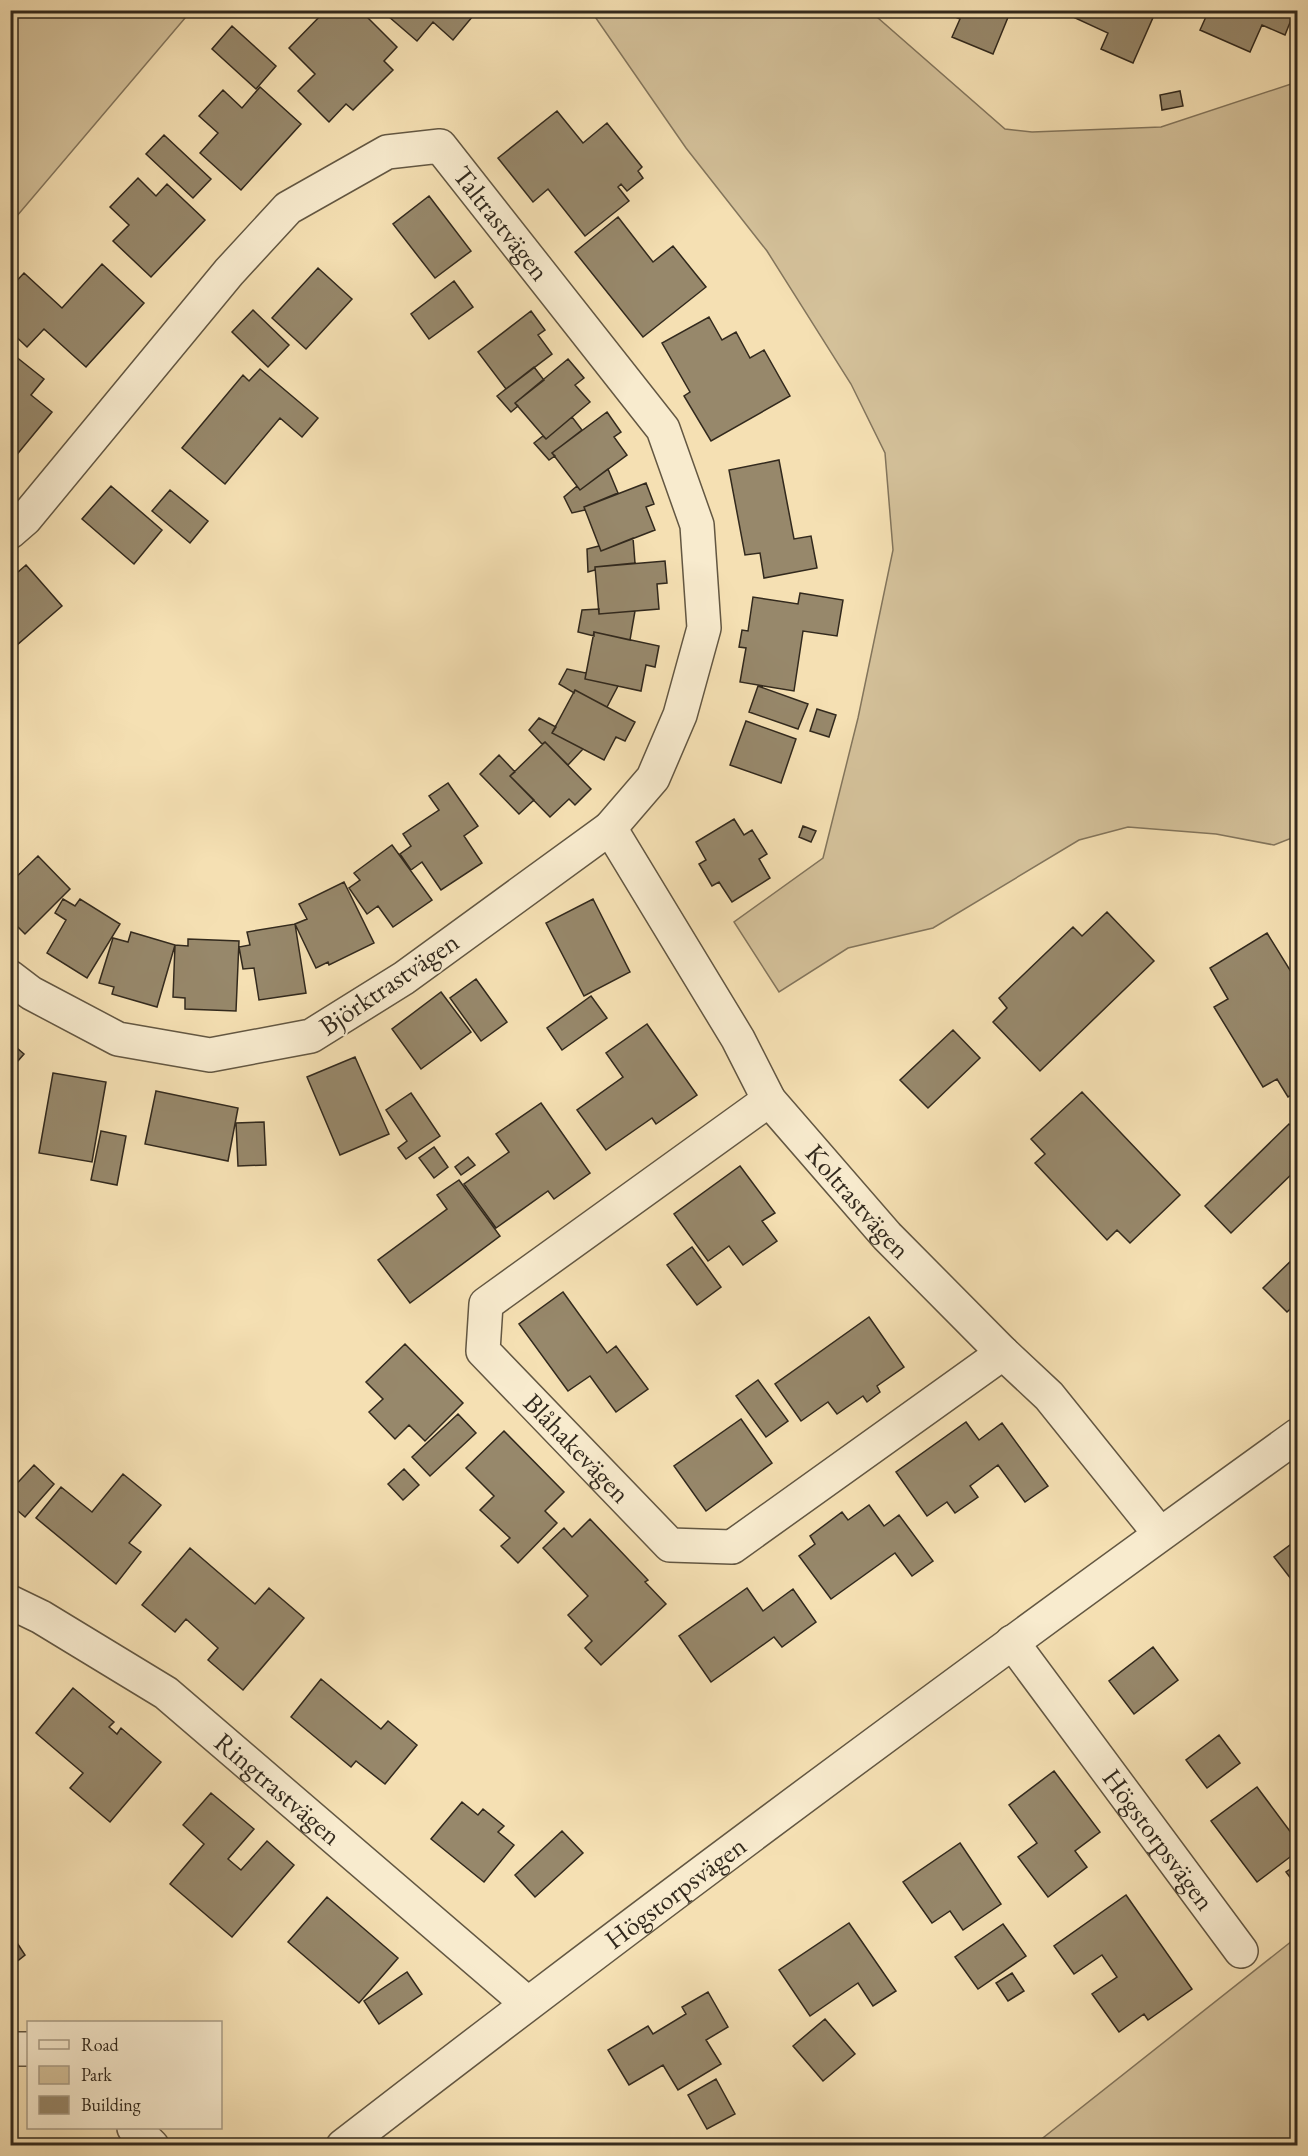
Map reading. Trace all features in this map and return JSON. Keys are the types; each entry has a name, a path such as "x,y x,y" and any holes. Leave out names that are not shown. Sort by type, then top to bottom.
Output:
{"street":[{"name":"Taltrastvägen","path":"10,532 25,519 229,272 288,208 387,152 440,146 663,429 697,525 704,628 680,715 653,778 610,828"},
{"name":"Björktrastvägen","path":"10,976 31,993 118,1039 210,1055 311,1036 404,978 610,828"},
{"name":"Koltrastvägen","path":"610,828 738,1039 769,1100 887,1236 1049,1396 1160,1534"},
{"name":"Blåhakevägen","path":"769,1100 486,1304 483,1351 670,1545 732,1547 1003,1353"},
{"name":"Högstorpsvägen","path":"344,2145 527,2003 1012,1642 1298,1435"},
{"name":"Ringtrastvägen","path":"10,1602 41,1617 166,1694 527,2003"},
{"name":"Högstorpsvägen","path":"1012,1642 1241,1951"},
{"path":"10,2049 27,2049"},
{"path":"136,2129 152,2145"}],"green space":[{"path":"10,11 191,11 11,223"},
{"path":"591,11 870,11 1005,129 1032,132 1161,127 1297,82 1297,836 1274,845 1216,834 1128,827 1079,840 933,928 848,948 779,992 734,922 823,858 858,718 893,550 885,453 851,384 767,251 686,148"},
{"path":"1297,1937 1297,2145 1034,2145"}],"building":[{"path":"326,10 334,16 340,10 360,10 397,47 384,61 393,70 353,110 346,104 329,122 298,91 315,74 289,48"},
{"path":"381,10 478,10 453,40 433,22 417,41"},
{"path":"940,10 1011,10 993,54 952,37 960,19"},
{"path":"1058,10 1149,10 1155,13 1133,63 1101,49 1108,33"},
{"path":"1209,10 1295,10 1285,35 1262,25 1250,52 1200,30"},
{"path":"232,26 276,66 256,89 212,49"},
{"path":"260,87 301,124 241,190 200,153 218,133 199,116 223,90 242,108"},
{"path":"1180,91 1183,106 1162,110 1160,95"},
{"path":"557,111 583,143 607,123 642,167 638,171 643,178 627,191 621,184 618,187 629,201 585,236 548,189 533,202 498,158"},
{"path":"164,135 211,179 193,198 146,154"},
{"path":"138,178 156,196 167,184 205,220 151,277 113,241 129,225 110,207"},
{"path":"429,196 471,251 435,278 393,224"},
{"path":"618,217 653,262 673,246 706,287 643,337 575,252"},
{"path":"102,264 144,303 86,367 44,329 27,347 10,331 10,288 24,273 62,308"},
{"path":"318,268 352,299 306,349 272,318"},
{"path":"454,281 473,307 429,339 411,314"},
{"path":"253,310 289,345 268,367 232,332"},
{"path":"531,311 545,330 538,335 552,354 506,389 478,352"},
{"path":"709,317 722,340 736,332 750,358 764,350 790,396 711,441 684,396 690,392 662,343"},
{"path":"10,352 44,379 31,395 52,412 10,463"},
{"path":"568,359 584,378 575,385 590,402 546,439 515,403"},
{"path":"534,367 544,380 515,403 518,406 511,412 497,396"},
{"path":"260,369 318,418 302,437 280,418 225,484 182,448 243,375 249,381"},
{"path":"607,412 621,432 614,437 627,455 580,490 552,453"},
{"path":"572,417 582,430 552,453 555,456 549,460 534,443 543,436 546,439"},
{"path":"779,460 794,539 811,536 817,568 764,578 760,553 745,555 729,470"},
{"path":"608,469 618,493 584,507 585,510 572,513 564,497 577,486 580,490"},
{"path":"646,483 654,504 646,507 655,530 601,551 584,507"},
{"path":"111,486 162,530 134,564 82,519"},
{"path":"170,490 208,521 190,543 152,511"},
{"path":"633,538 635,563 595,567 595,570 588,572 587,549 599,546 601,551"},
{"path":"665,561 667,583 657,584 659,609 599,614 595,567"},
{"path":"26,565 62,606 10,651 10,579"},
{"path":"800,593 843,600 837,636 803,631 794,691 740,682 746,648 739,647 742,630 748,631 753,597 798,604"},
{"path":"599,609 599,614 635,611 630,640 594,632 594,636 578,632 582,610"},
{"path":"594,632 659,646 655,667 646,665 641,691 585,679"},
{"path":"567,669 586,673 585,679 618,686 607,707 559,684"},
{"path":"758,686 808,704 798,729 749,712"},
{"path":"575,690 635,722 625,741 616,737 604,760 552,733"},
{"path":"817,709 836,715 829,737 810,731"},
{"path":"539,718 556,727 552,733 583,749 568,765 529,730"},
{"path":"746,721 796,739 781,783 730,765"},
{"path":"545,742 591,789 575,805 569,799 550,817 510,776"},
{"path":"499,755 515,772 510,776 534,800 519,814 480,774"},
{"path":"448,783 478,826 464,836 482,863 441,890 422,862 411,870 400,854 411,846 403,834 439,810 429,796"},
{"path":"734,819 744,835 752,830 767,854 759,859 770,878 732,902 719,882 712,886 699,864 706,860 696,842"},
{"path":"803,826 816,831 811,842 799,837"},
{"path":"392,845 432,900 393,927 378,906 367,914 349,888 360,880 354,873"},
{"path":"38,856 70,889 25,934 10,919 10,883"},
{"path":"344,882 374,943 329,965 328,962 316,968 295,924 307,919 299,904"},
{"path":"63,899 75,906 80,899 120,924 87,978 47,953 66,920 55,913"},
{"path":"593,899 630,972 584,996 546,923"},
{"path":"1107,912 1154,961 1040,1071 993,1022 1007,1008 999,998 1073,927 1082,936"},
{"path":"295,924 306,993 259,1000 254,968 243,969 239,947 250,945 247,932"},
{"path":"131,932 175,945 157,1007 112,994 114,987 99,983 113,938 128,942"},
{"path":"1267,933 1298,983 1298,1091 1288,1097 1277,1079 1263,1087 1214,1007 1228,999 1210,968"},
{"path":"188,939 239,941 236,1011 185,1009 185,998 173,997 175,945 188,946"},
{"path":"476,979 507,1022 481,1041 450,998"},
{"path":"441,992 471,1032 421,1069 392,1029"},
{"path":"591,996 607,1018 562,1050 547,1028"},
{"path":"647,1024 697,1095 656,1124 652,1118 606,1150 577,1110 623,1077 606,1053"},
{"path":"953,1030 980,1058 928,1108 900,1080"},
{"path":"10,1042 24,1054 10,1070"},
{"path":"355,1057 389,1134 340,1155 307,1077"},
{"path":"53,1073 106,1082 92,1162 39,1153"},
{"path":"156,1091 238,1108 228,1161 145,1144"},
{"path":"1082,1092 1180,1195 1130,1243 1117,1230 1107,1240 1035,1163 1045,1154 1031,1139"},
{"path":"411,1093 440,1136 406,1159 398,1148 407,1141 386,1110"},
{"path":"541,1103 590,1173 554,1199 548,1191 496,1228 464,1184 509,1152 496,1134"},
{"path":"264,1122 266,1165 238,1166 236,1123"},
{"path":"1289,1124 1298,1132 1298,1168 1231,1233 1205,1206"},
{"path":"101,1131 126,1136 117,1185 91,1180"},
{"path":"434,1147 448,1167 434,1178 419,1158"},
{"path":"468,1157 475,1165 461,1175 455,1167"},
{"path":"740,1166 775,1213 762,1221 777,1241 743,1265 729,1246 708,1261 674,1214"},
{"path":"459,1180 500,1236 410,1303 378,1260 447,1209 437,1195"},
{"path":"692,1247 721,1287 697,1305 667,1265"},
{"path":"1298,1254 1298,1302 1287,1312 1263,1288"},
{"path":"563,1292 607,1353 616,1346 648,1389 616,1412 590,1376 568,1391 519,1324"},
{"path":"869,1317 904,1367 877,1386 880,1392 867,1402 863,1396 837,1414 828,1402 801,1421 775,1384"},
{"path":"405,1344 463,1403 425,1441 409,1425 395,1439 369,1412 383,1399 366,1382"},
{"path":"758,1380 788,1421 766,1437 736,1396"},
{"path":"458,1414 476,1433 430,1476 412,1457"},
{"path":"741,1419 772,1463 706,1511 674,1466"},
{"path":"966,1422 979,1440 1002,1423 1048,1486 1025,1502 998,1465 970,1486 978,1497 955,1513 947,1502 927,1516 896,1472"},
{"path":"504,1431 564,1492 545,1511 557,1523 518,1563 501,1546 510,1538 480,1510 494,1496 466,1468"},
{"path":"34,1465 54,1484 25,1517 10,1504 10,1491"},
{"path":"404,1469 419,1485 403,1500 388,1484"},
{"path":"123,1474 161,1505 129,1543 141,1552 116,1584 36,1518 61,1487 92,1512"},
{"path":"869,1505 884,1526 899,1515 933,1561 912,1576 895,1553 831,1599 799,1556 815,1544 810,1536 842,1512 848,1520"},
{"path":"590,1519 648,1580 645,1582 666,1604 601,1665 585,1648 592,1641 568,1615 588,1596 543,1548 564,1528 572,1537"},
{"path":"1298,1539 1298,1588 1274,1557"},
{"path":"190,1548 255,1604 269,1588 304,1618 243,1690 208,1660 218,1648 186,1619 175,1632 142,1605"},
{"path":"747,1588 763,1611 793,1589 816,1622 782,1647 774,1637 711,1682 679,1636"},
{"path":"1153,1647 1178,1680 1134,1714 1109,1681"},
{"path":"321,1679 381,1729 388,1721 417,1745 385,1784 356,1761 351,1767 291,1717"},
{"path":"73,1688 114,1722 109,1727 117,1734 121,1728 161,1762 110,1822 70,1788 83,1773 36,1733"},
{"path":"1219,1735 1240,1763 1207,1788 1186,1760"},
{"path":"1054,1771 1100,1832 1075,1851 1087,1867 1048,1897 1018,1857 1037,1843 1009,1805"},
{"path":"1257,1787 1298,1842 1298,1851 1257,1882 1211,1821"},
{"path":"211,1793 254,1829 228,1859 241,1870 267,1841 294,1865 232,1937 170,1884 204,1844 183,1825"},
{"path":"462,1802 478,1815 483,1809 504,1826 498,1832 514,1845 484,1882 431,1839"},
{"path":"562,1831 583,1853 535,1897 515,1875"},
{"path":"960,1843 1001,1904 963,1930 950,1911 932,1923 903,1882"},
{"path":"1298,1864 1298,1888 1286,1872"},
{"path":"1126,1895 1192,1989 1148,2020 1144,2014 1119,2032 1092,1994 1117,1977 1102,1955 1074,1974 1054,1946"},
{"path":"327,1897 398,1958 359,2003 288,1942"},
{"path":"849,1923 896,1991 873,2006 858,1983 810,2016 779,1970"},
{"path":"1003,1924 1026,1956 978,1989 955,1957"},
{"path":"10,1932 25,1955 10,1967"},
{"path":"407,1972 422,1994 379,2024 364,2001"},
{"path":"1012,1973 1024,1991 1008,2001 996,1983"},
{"path":"708,1992 728,2027 706,2040 721,2064 678,2090 663,2065 629,2085 608,2050 648,2026 653,2034 686,2014 682,2007"},
{"path":"825,2019 855,2054 823,2081 793,2046"},
{"path":"716,2079 735,2114 707,2129 688,2095"}]}
